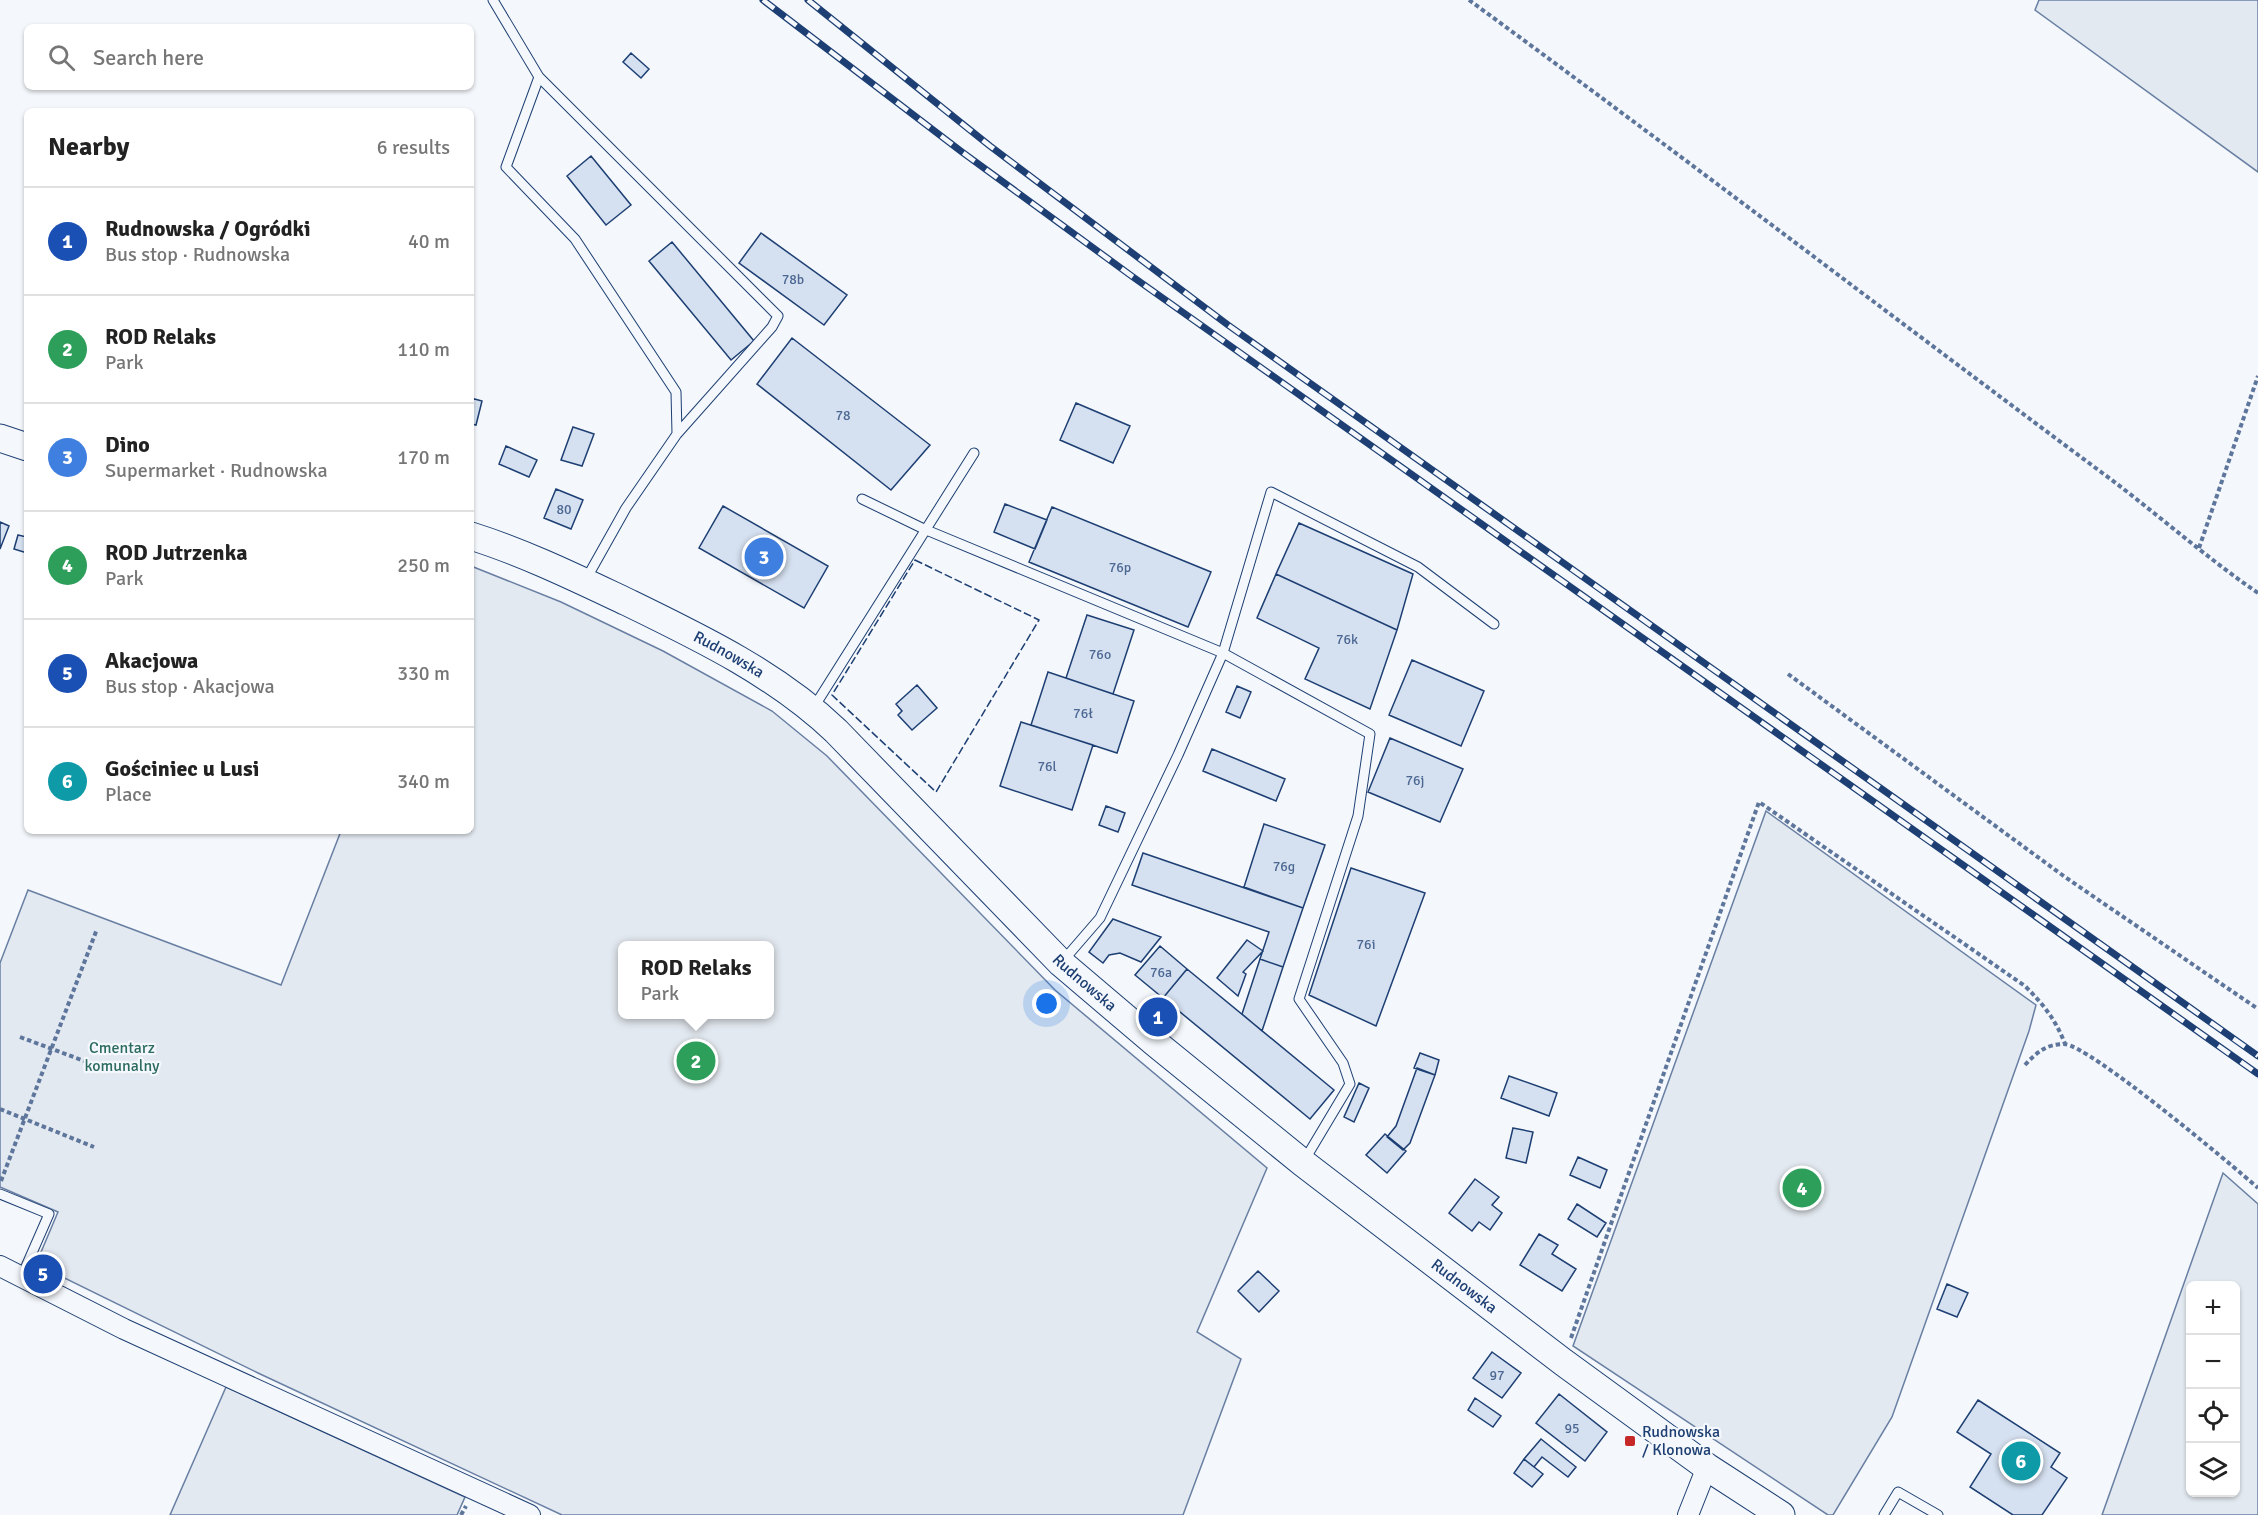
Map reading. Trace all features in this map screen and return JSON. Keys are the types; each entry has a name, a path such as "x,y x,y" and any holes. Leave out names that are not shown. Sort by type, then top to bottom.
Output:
{"main road":[{"path":"0,438 24,446"},
{"name":"Rudnowska","path":"474,537 584,581 671,623 747,664 787,689 813,709 1061,963 1154,1042 1303,1163 1563,1362 1707,1467 1781,1515"}],"street":[{"path":"0,1266 124,1329 530,1515"},
{"path":"1688,1515 1707,1467"}],"lane":[{"path":"493,0 539,77 778,316 772,327 677,434 626,508 584,581"},
{"path":"539,77 506,167 575,239 676,392 677,434"},
{"path":"813,709 924,529 974,453"},
{"path":"1061,963 1100,918 1178,755 1223,653 1270,492 1418,567 1494,624"},
{"path":"862,499 924,529 1223,653 1370,734 1358,816 1299,999 1342,1063 1350,1084 1303,1163"},
{"path":"0,1194 49,1214 21,1278"},
{"path":"1884,1515 1898,1492 1938,1515"}],"path":[{"path":"1468,0 1632,119 1900,323 2134,495 2258,593"},
{"path":"2199,548 2258,376"},
{"path":"1788,674 2065,877 2258,1009"},
{"path":"1563,1362 1759,802 2025,986 2053,1018 2065,1044"},
{"path":"0,1184 98,929"},
{"path":"20,1037 111,1071"},
{"path":"2025,1065 2039,1050 2065,1044 2076,1048 2125,1080 2258,1188"},
{"path":"0,1109 94,1148"}],"green space":[{"path":"2039,0 2258,0 2258,172 2035,10"},
{"name":"Cmentarz komunalny","path":"474,567 561,602 663,651 772,711 827,756 1055,990 1267,1168 1197,1332 1241,1359 1183,1515 562,1515 258,1373 36,1264 58,1212 0,1187 0,963 28,890 281,985 340,834 474,834"},
{"path":"1766,811 2036,1005 2029,1031 1892,1417 1833,1515 1828,1515 1573,1346"},
{"path":"2223,1173 2258,1204 2258,1515 2102,1515"},
{"path":"226,1387 465,1497 457,1515 170,1515"}],"building":[{"path":"631,53 649,69 641,78 623,62"},
{"path":"591,156 631,205 606,225 567,176"},
{"path":"761,233 847,295 824,325 739,263"},
{"path":"672,242 754,341 731,360 649,261"},
{"path":"792,338 930,445 891,490 757,384"},
{"path":"474,399 482,401 476,425 474,425"},
{"path":"1076,403 1130,426 1113,463 1060,440"},
{"path":"573,427 594,434 582,466 561,460"},
{"path":"506,446 537,460 529,477 499,464"},
{"path":"556,489 583,500 571,529 544,518"},
{"path":"1005,504 1047,520 1035,549 994,532"},
{"path":"723,506 828,566 804,608 699,548"},
{"path":"1052,507 1211,572 1188,627 1029,562"},
{"path":"0,522 9,526 0,549"},
{"path":"1299,523 1413,574 1397,630 1276,574"},
{"path":"18,535 24,536 24,552 14,549"},
{"path":"1276,574 1397,630 1370,709 1305,679 1319,648 1257,618"},
{"path":"1087,615 1134,630 1113,694 1066,678"},
{"path":"1412,660 1484,691 1461,746 1389,715"},
{"path":"1048,672 1134,701 1117,753 1031,725"},
{"path":"917,685 937,708 912,730 898,715 902,711 896,704"},
{"path":"1237,686 1251,692 1240,718 1226,712"},
{"path":"1021,722 1093,745 1072,810 1000,786"},
{"path":"1390,738 1463,769 1440,822 1368,792"},
{"path":"1212,749 1285,779 1276,801 1203,771"},
{"path":"1106,806 1125,813 1118,832 1099,825"},
{"path":"1264,824 1325,845 1303,908 1244,887"},
{"path":"1143,853 1303,908 1283,967 1260,959 1269,932 1132,885"},
{"path":"1351,868 1425,893 1376,1026 1309,995"},
{"path":"1113,919 1161,937 1141,962 1120,953 1109,955 1103,963 1089,952"},
{"path":"1247,940 1263,951 1243,972 1246,974 1238,996 1217,978"},
{"path":"1160,946 1187,969 1163,998 1135,975"},
{"path":"1260,959 1283,967 1262,1031 1242,1014"},
{"path":"1187,969 1334,1090 1310,1119 1163,998"},
{"path":"1420,1053 1439,1060 1435,1075 1414,1068"},
{"path":"1417,1068 1435,1075 1410,1143 1403,1150 1387,1137 1396,1126"},
{"path":"1509,1076 1557,1093 1549,1116 1501,1098"},
{"path":"1359,1083 1369,1088 1354,1122 1344,1117"},
{"path":"1513,1128 1533,1132 1526,1163 1506,1158"},
{"path":"1385,1134 1406,1151 1387,1173 1366,1155"},
{"path":"1578,1157 1607,1170 1600,1188 1570,1175"},
{"path":"1475,1179 1499,1197 1492,1205 1502,1213 1490,1230 1479,1222 1472,1231 1449,1213"},
{"path":"1577,1204 1606,1223 1597,1237 1568,1219"},
{"path":"1539,1234 1558,1245 1552,1254 1576,1269 1562,1291 1520,1265"},
{"path":"1258,1271 1279,1291 1259,1312 1238,1291"},
{"path":"1947,1284 1968,1293 1957,1317 1937,1309"},
{"path":"1492,1352 1521,1373 1502,1398 1473,1378"},
{"path":"1559,1394 1607,1432 1585,1461 1536,1423"},
{"path":"1475,1398 1501,1416 1493,1427 1468,1410"},
{"path":"1978,1400 2060,1453 2051,1467 2067,1478 2042,1515 2013,1515 1970,1487 1991,1454 1957,1432"},
{"path":"1541,1439 1576,1467 1568,1477 1542,1457 1534,1467 1524,1459"},
{"path":"1524,1459 1543,1474 1532,1487 1514,1473"}],"railway":[{"path":"763,0 962,152 1133,277 2258,1074"},
{"path":"808,0 990,146 1228,325 2258,1056"}],"fence":[{"path":"915,560 1039,620 936,792 832,695 915,560"}],"place":[{"name":"Dino","path":"764,557"},
{"name":"Rudnowska / Ogródki","path":"1158,1017"},
{"name":"ROD Relaks","path":"696,1061"},
{"name":"ROD Jutrzenka","path":"1802,1188"},
{"name":"Akacjowa","path":"43,1274"},
{"name":"Rudnowska / Klonowa","path":"1630,1441"},
{"name":"Gościniec u Lusi","path":"2021,1461"}]}
